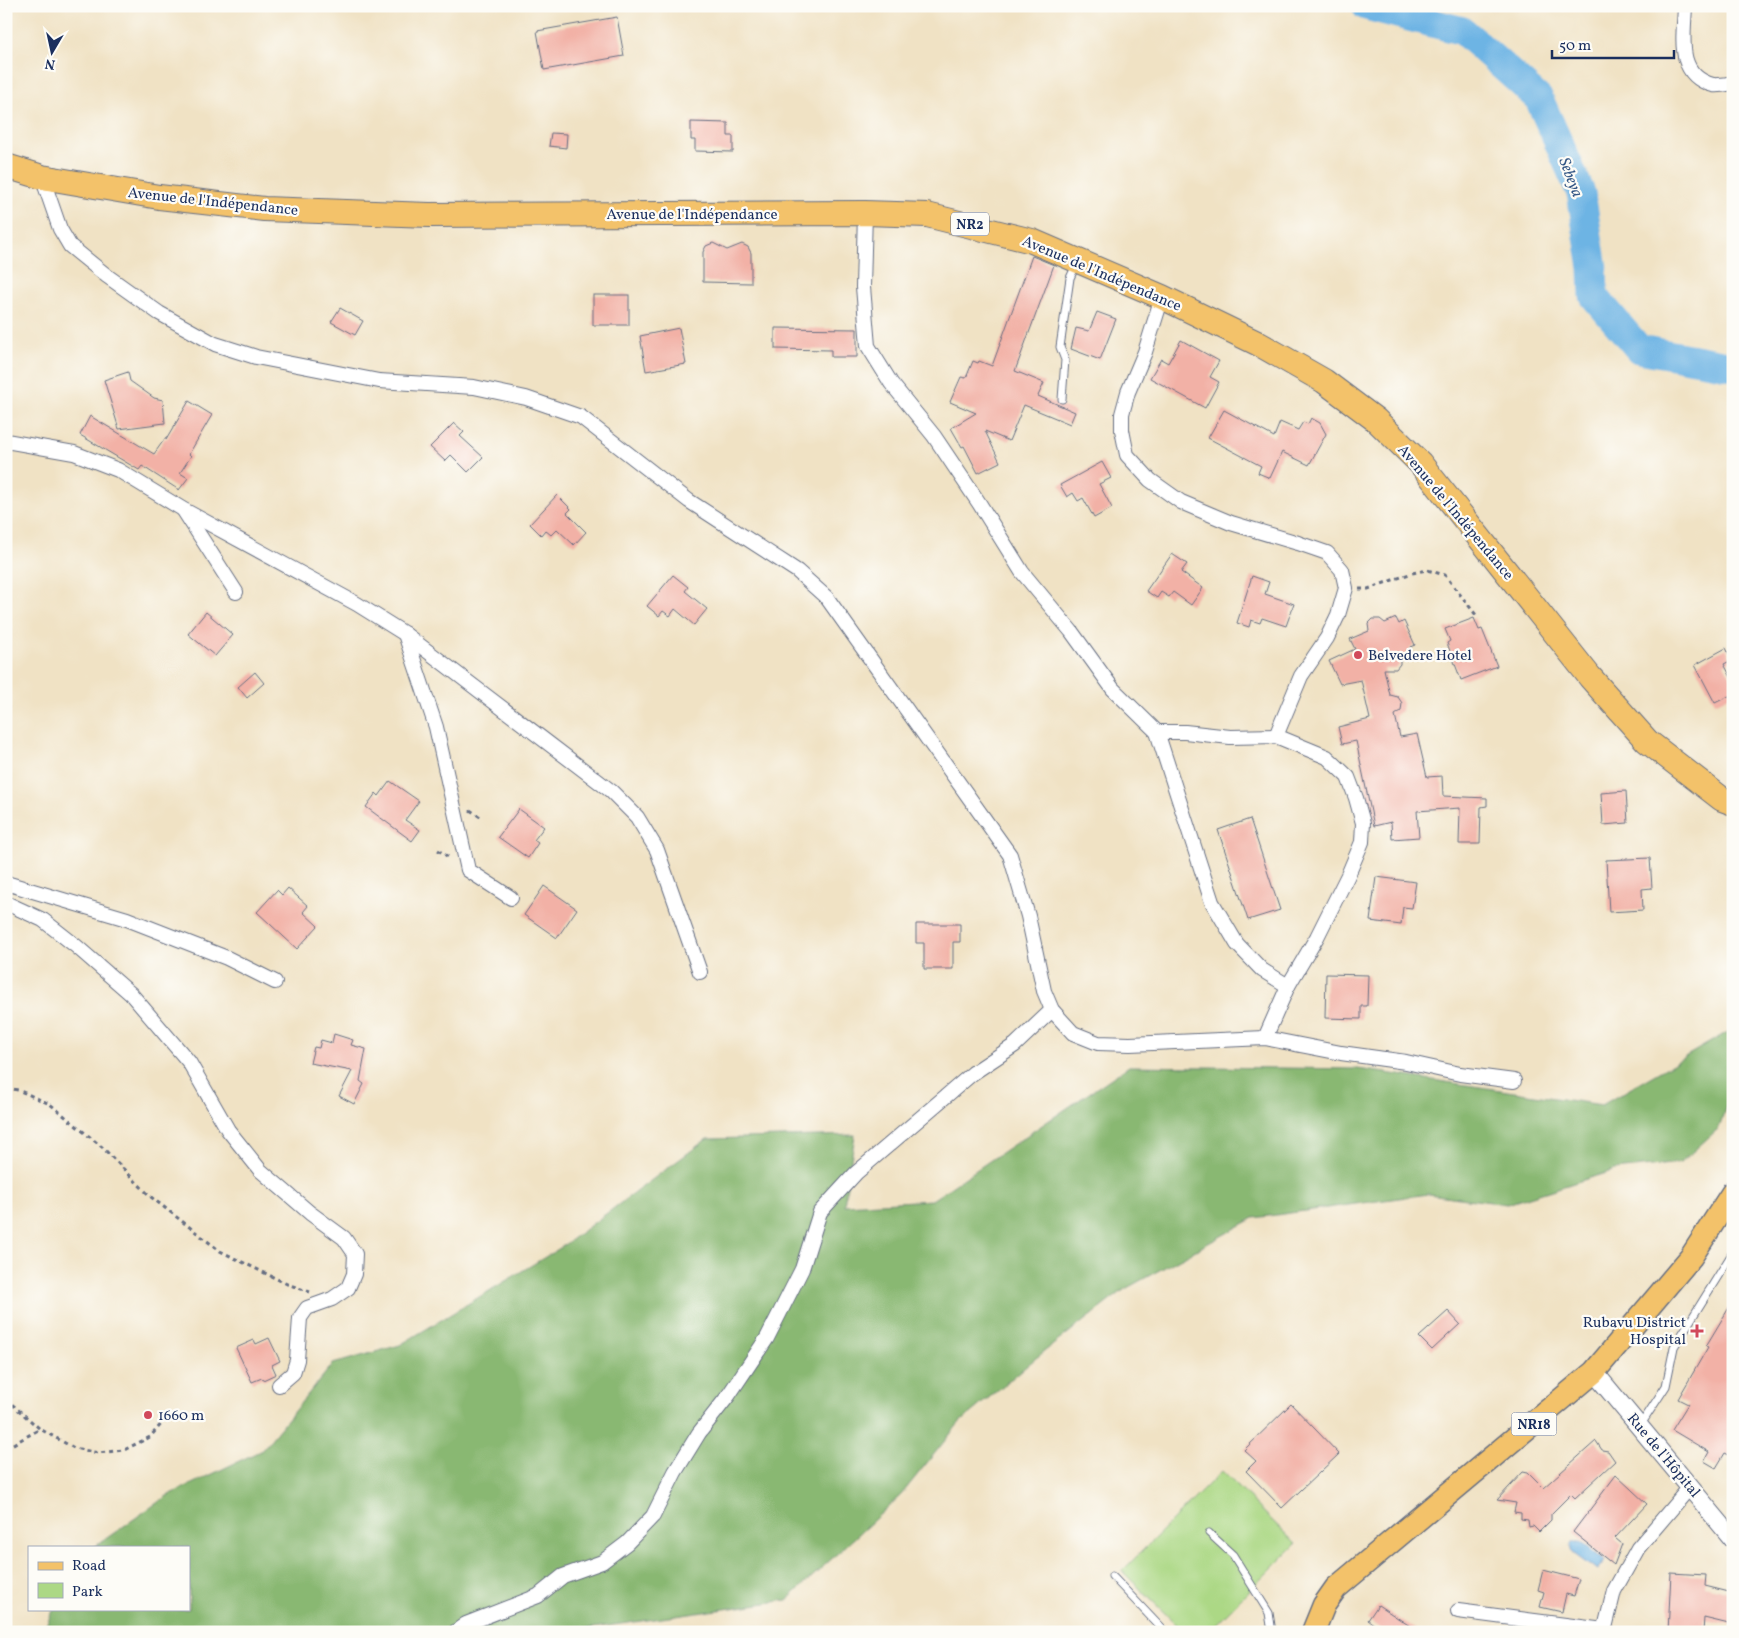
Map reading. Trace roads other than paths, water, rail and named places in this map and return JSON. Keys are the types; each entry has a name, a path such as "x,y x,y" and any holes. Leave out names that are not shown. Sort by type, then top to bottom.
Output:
{"highway":[{"name":"Avenue de l'Indépendance","path":"6,166 42,177 159,197 264,209 429,215 865,213 927,215 1032,241 1162,297 1259,344 1324,380 1376,420 1420,463 1590,677 1647,741 1729,806"}],"main road":[{"name":"NR18","path":"1314,1632 1324,1605 1336,1588 1594,1372 1692,1258 1733,1192"}],"street":[{"path":"1685,6 1682,45 1685,61 1695,76 1714,85 1733,83"},
{"path":"42,177 60,229 70,246 107,276 159,313 215,344 256,357 379,381 474,387 526,398 581,416 689,501 797,571 827,598 1010,855 1028,916 1044,991 1052,1010 1072,1033 1098,1043 1130,1044 1265,1038 1341,1053 1406,1062 1460,1074 1514,1081"},
{"path":"865,213 862,287 868,346 891,383 934,436 1022,572 1071,631 1113,689 1157,732 1212,902 1236,944 1262,970 1288,986"},
{"path":"1162,297 1145,352 1128,392 1122,414 1122,430 1127,455 1150,480 1181,502 1231,523 1327,553 1342,570 1346,588 1338,615 1327,638 1301,676 1276,736"},
{"path":"6,441 74,453 118,470 184,510 357,604 405,634 611,791 637,816 657,850 700,972"},
{"path":"184,510 236,592"},
{"path":"405,634 436,727 468,870 511,898"},
{"path":"1157,732 1185,732 1230,737 1276,736 1327,757 1348,777 1363,823 1362,842 1317,937 1288,986 1265,1038"},
{"path":"6,883 127,919 227,958 275,982"},
{"path":"6,903 42,920 76,946 131,994 189,1062 228,1130 260,1170 310,1213 344,1238 354,1254 354,1274 348,1288 332,1300 307,1308 300,1318 297,1360 293,1373 279,1385"},
{"path":"455,1632 466,1624 538,1596 562,1576 602,1562 627,1543 647,1523 653,1516 675,1472 700,1433 728,1396 767,1338 802,1269 820,1212 856,1173 973,1073 1015,1044 1052,1010"},
{"name":"Rue de l'Hôpital","path":"1594,1372 1733,1539"},
{"path":"1458,1611 1604,1631 1614,1592 1638,1548 1690,1486"}],"lane":[{"path":"1062,399 1065,360 1060,347 1070,278 1078,260"},
{"path":"1640,1426 1666,1386 1674,1347 1733,1252"},
{"path":"1209,1532 1233,1555 1269,1613 1272,1632"},
{"path":"1112,1576 1164,1632"}],"water":[{"path":"1574,1542 1581,1542 1605,1561 1597,1571 1573,1553 1571,1546"}],"waterway":[{"name":"Sebeya","path":"1366,6 1463,31 1539,99 1581,193 1593,268 1594,296 1639,349 1733,366"}],"place":[{"name":"Belvedere Hotel","path":"1358,655"},
{"name":"Rubavu District Hospital","path":"1697,1331"},
{"name":"1660 m","path":"148,1415"}]}
